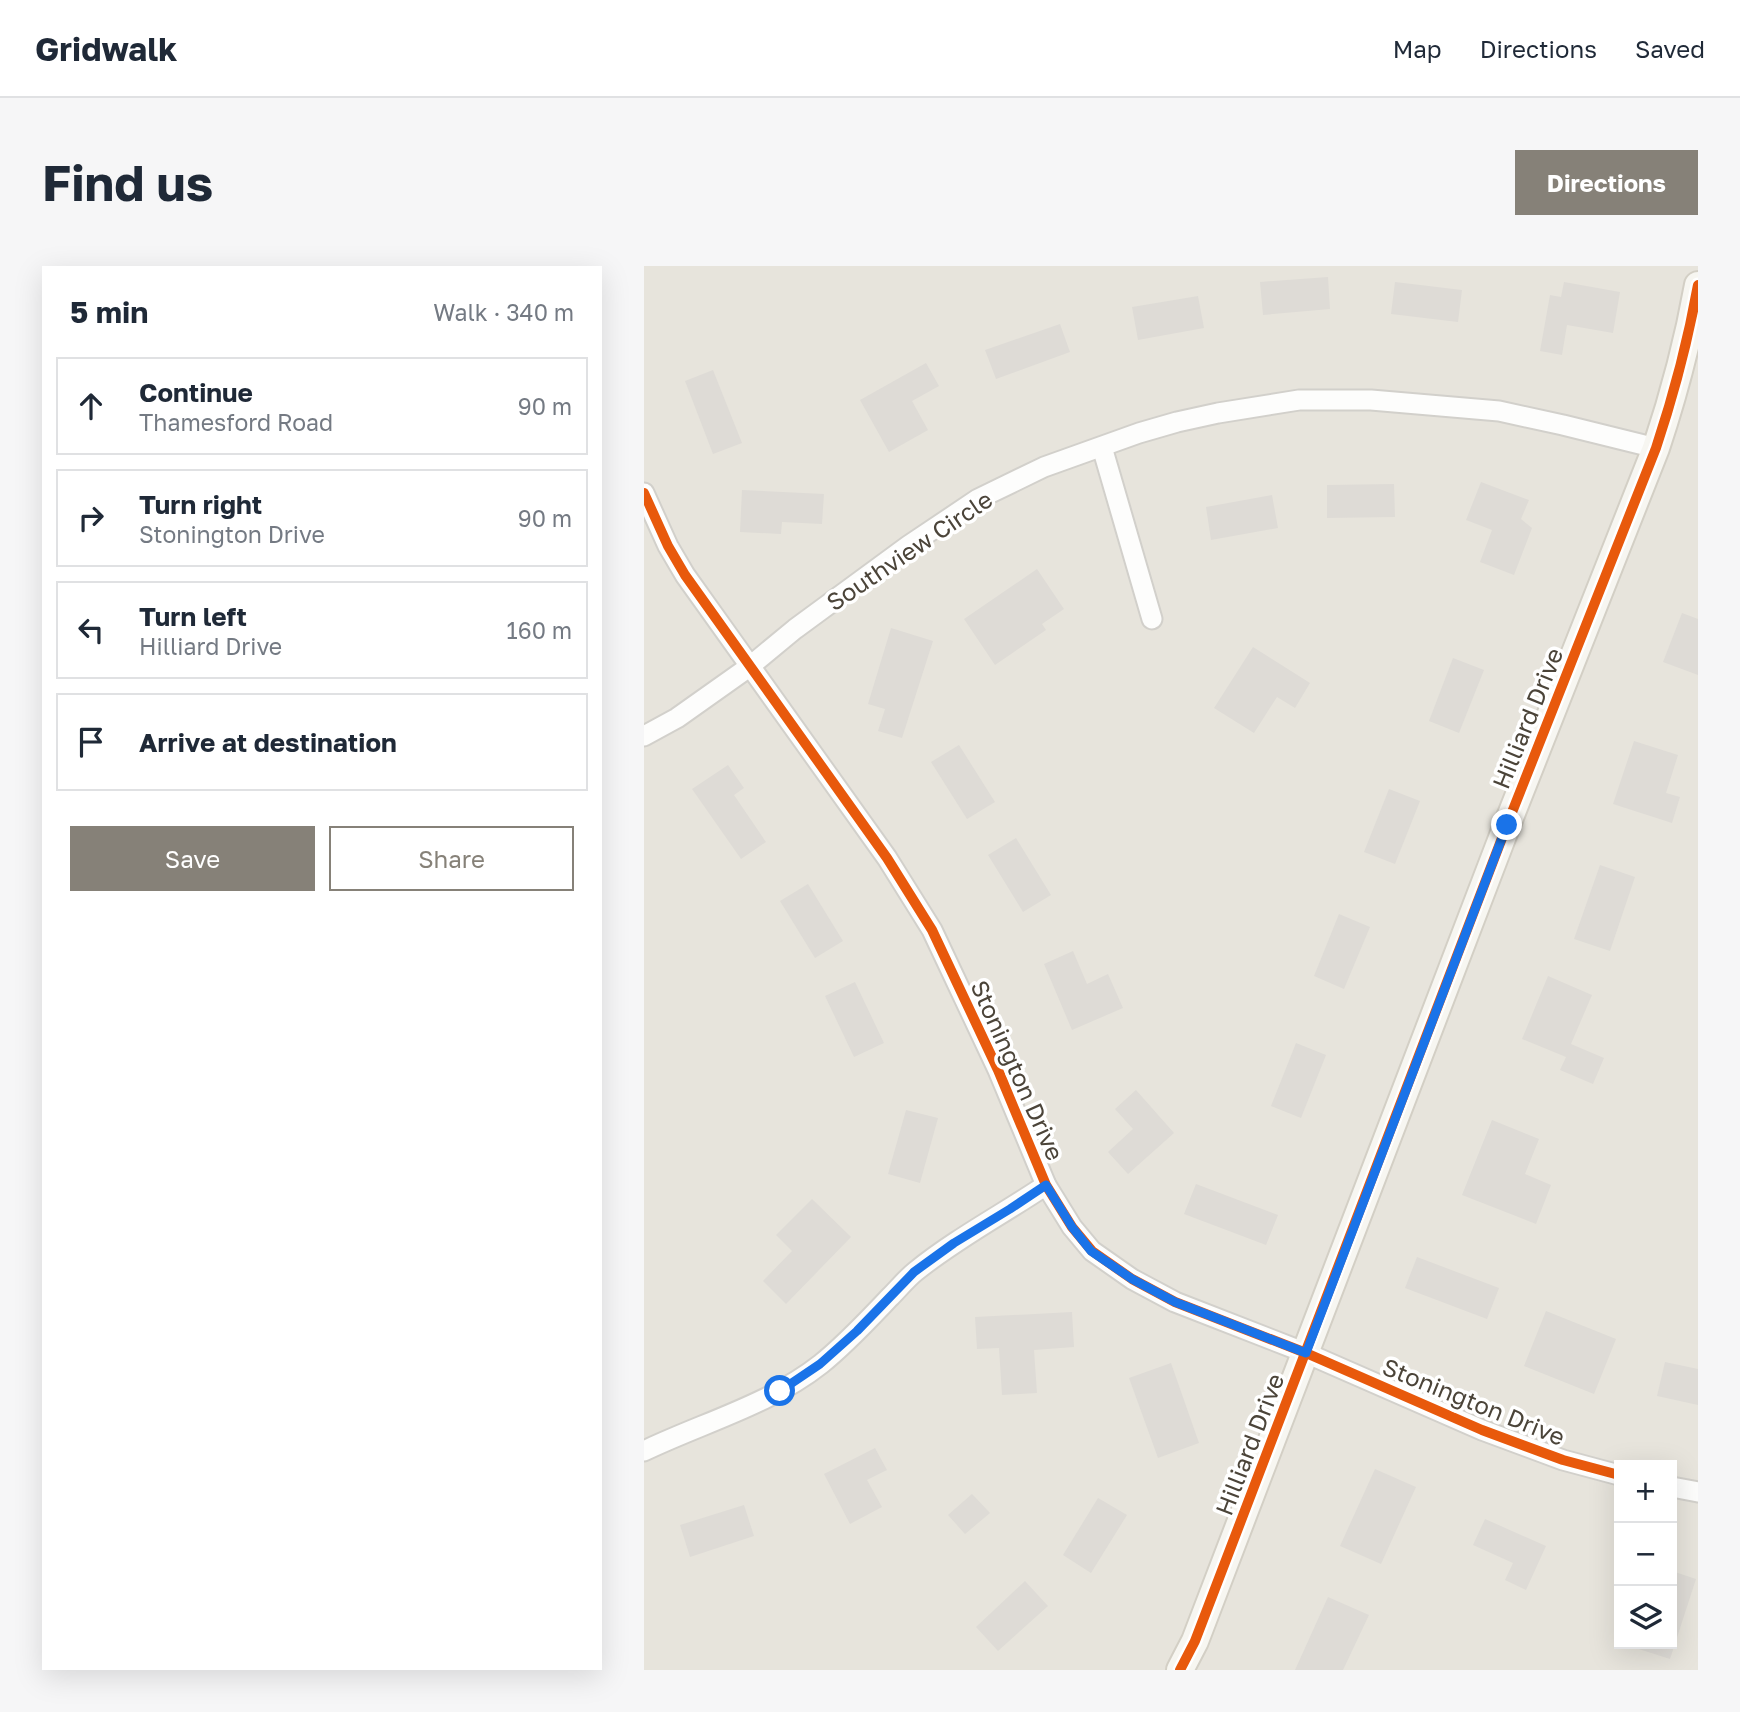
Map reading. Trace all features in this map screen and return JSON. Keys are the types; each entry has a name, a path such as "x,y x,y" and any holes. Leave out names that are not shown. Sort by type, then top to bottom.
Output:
{"street":[{"name":"Hilliard Drive","path":"1180,1670 1195,1641 1502,837 1656,449 1676,386 1692,323 1698,285"},
{"name":"Southview Circle","path":"644,736 677,718 749,667 795,629 978,499 1044,467 1177,422 1299,400 1371,400 1499,411 1656,449"},
{"path":"1102,446 1152,620"},
{"name":"Stonington Drive","path":"644,493 668,546 685,575 887,858 932,930 998,1070 1046,1185 1072,1227 1091,1251 1132,1279 1175,1302 1306,1353 1482,1430 1563,1460 1614,1474"},
{"path":"644,1451 780,1391 820,1364 857,1331 914,1272 954,1243 1046,1185"},
{"path":"1677,1488 1698,1492"}],"shaded area":[{"path":"644,266 1698,266 1698,1670 644,1670"}],"building":[{"path":"1328,277 1330,309 1263,315 1260,282"},
{"path":"1395,282 1462,290 1458,322 1391,314"},
{"path":"1564,282 1620,292 1613,333 1567,325 1562,355 1540,351 1550,295 1561,297"},
{"path":"1198,296 1204,328 1138,340 1132,307"},
{"path":"1060,324 1070,352 996,379 985,350"},
{"path":"926,363 939,386 912,401 928,430 889,452 860,400"},
{"path":"713,370 742,443 713,454 685,381"},
{"path":"1481,482 1529,500 1521,519 1532,528 1514,575 1480,562 1492,530 1466,520"},
{"path":"1394,484 1395,517 1327,518 1327,485"},
{"path":"742,490 824,494 822,524 782,522 781,534 740,532"},
{"path":"1272,495 1278,528 1211,540 1206,507"},
{"path":"1037,569 1064,609 1042,624 1046,630 995,665 964,619"},
{"path":"1682,613 1698,619 1698,675 1663,662"},
{"path":"891,628 933,641 902,738 878,731 885,709 868,704"},
{"path":"1253,647 1310,683 1295,708 1277,697 1254,733 1214,708"},
{"path":"1453,658 1484,670 1459,733 1429,721"},
{"path":"1634,741 1678,755 1666,793 1680,797 1672,823 1613,804"},
{"path":"959,745 995,802 967,819 931,762"},
{"path":"728,765 744,788 734,795 766,842 741,859 692,789"},
{"path":"1389,789 1420,801 1395,864 1364,852"},
{"path":"1016,838 1051,895 1023,912 988,855"},
{"path":"1600,865 1635,877 1610,951 1574,939"},
{"path":"808,884 843,941 815,958 780,901"},
{"path":"1339,914 1370,927 1344,989 1314,976"},
{"path":"1073,951 1087,984 1108,974 1123,1008 1072,1030 1044,964"},
{"path":"1548,976 1592,995 1571,1044 1604,1058 1593,1084 1560,1070 1566,1057 1522,1039"},
{"path":"855,982 884,1043 854,1057 825,996"},
{"path":"1296,1043 1326,1055 1301,1118 1271,1106"},
{"path":"1136,1090 1174,1133 1128,1174 1108,1152 1133,1129 1115,1109"},
{"path":"906,1110 938,1118 920,1183 888,1174"},
{"path":"1492,1120 1539,1139 1525,1174 1551,1185 1536,1224 1462,1195"},
{"path":"1196,1184 1278,1215 1266,1245 1184,1214"},
{"path":"812,1199 851,1237 786,1304 763,1281 792,1251 776,1235"},
{"path":"1417,1257 1499,1288 1487,1319 1405,1288"},
{"path":"1546,1311 1616,1339 1594,1394 1524,1366"},
{"path":"1072,1312 1074,1347 1034,1350 1037,1393 1002,1395 999,1348 977,1349 975,1317"},
{"path":"1665,1362 1698,1369 1698,1405 1657,1396"},
{"path":"1171,1363 1199,1443 1158,1458 1129,1378"},
{"path":"875,1448 887,1470 867,1480 882,1507 850,1524 824,1474"},
{"path":"1375,1469 1416,1487 1381,1564 1340,1546"},
{"path":"972,1494 990,1513 965,1534 948,1515"},
{"path":"1098,1498 1127,1515 1091,1573 1063,1555"},
{"path":"744,1505 754,1536 690,1557 680,1525"},
{"path":"1485,1519 1546,1546 1526,1590 1505,1580 1513,1563 1473,1545"},
{"path":"1677,1573 1696,1579 1677,1637"},
{"path":"1025,1581 1048,1606 998,1651 976,1627"},
{"path":"1328,1597 1369,1615 1343,1670 1295,1670"},
{"path":"1639,1649 1673,1649 1670,1659"}],"cycle path":[{"path":"1180,1670 1195,1641 1507,825 1656,448 1680,367 1698,285"},
{"path":"644,493 668,546 685,575 887,858 932,930 998,1070 1046,1185 1072,1227 1092,1251 1132,1279 1175,1302 1306,1353 1482,1430 1563,1460 1614,1474"}],"route":[{"path":"780,1391 820,1364 857,1331 914,1272 954,1243 1046,1185 1072,1227 1091,1251 1104,1261 1175,1302 1306,1353 1507,825"}]}
